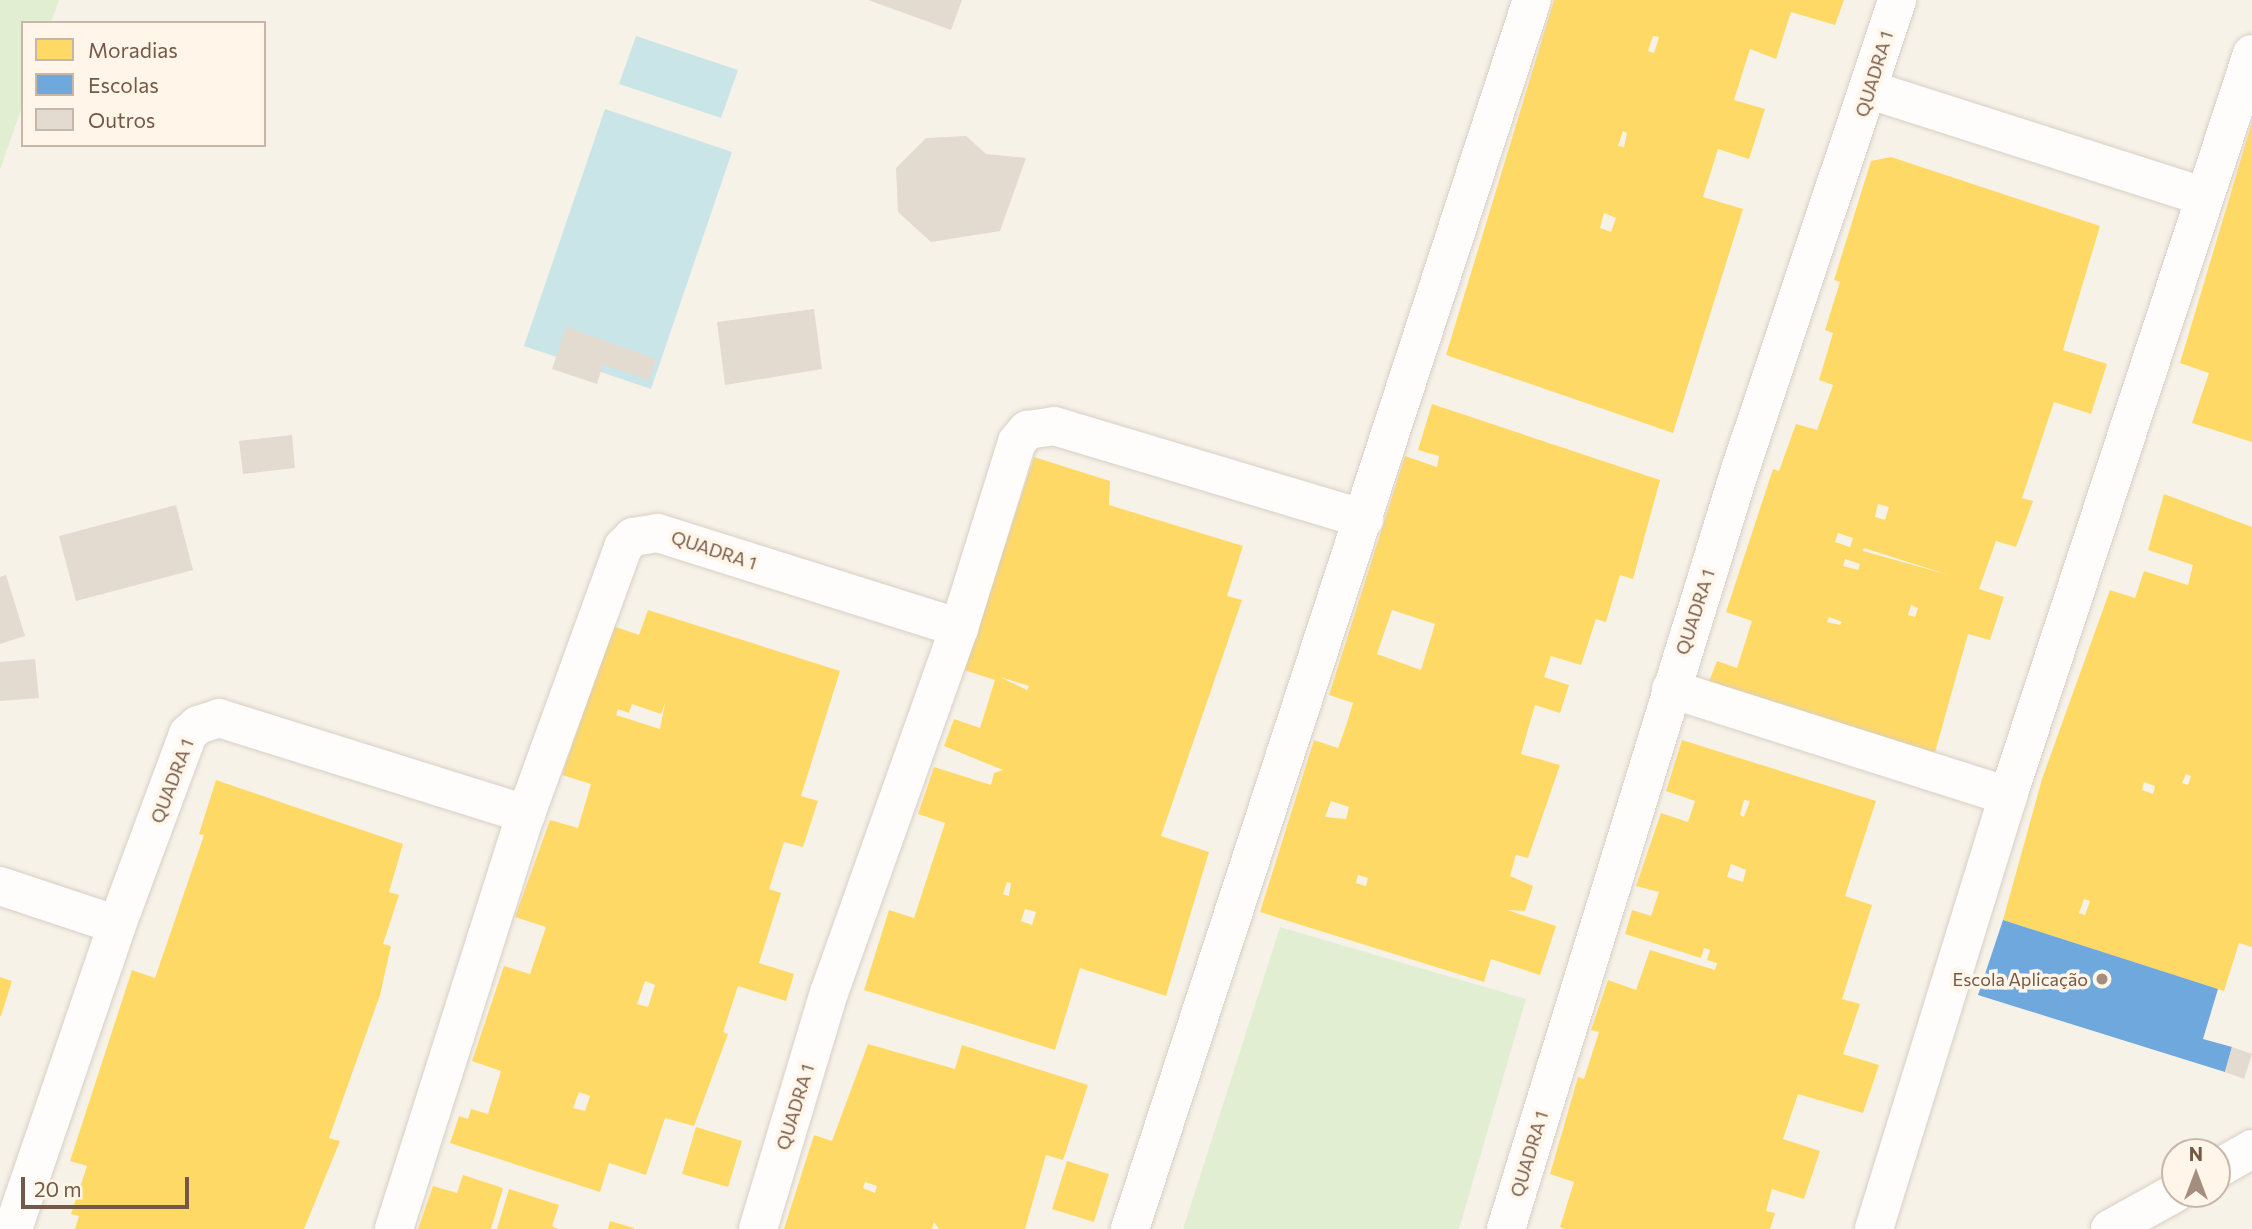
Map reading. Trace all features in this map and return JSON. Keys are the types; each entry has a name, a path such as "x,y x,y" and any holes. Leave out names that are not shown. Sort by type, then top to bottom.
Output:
{"street":[{"path":"1130,1229 1532,0"},
{"name":"QUADRA 1","path":"1506,1229 1671,689 1870,90 1897,0"},
{"path":"1874,1229 2008,796 2203,196 2252,54"},
{"path":"1870,90 2203,196"},
{"name":"QUADRA 1","path":"758,1229 829,993 959,628 1017,442 1035,425 1364,519"},
{"name":"QUADRA 1","path":"394,1229 526,814 623,547 634,537 658,533 959,628"},
{"path":"1671,689 2008,796"},
{"name":"QUADRA 1","path":"13,1229 117,925 188,734 208,719 526,814"},
{"path":"0,886 117,925"},
{"path":"2231,1161 2252,1149"},
{"path":"2110,1229 2161,1201"}],"green space":[{"path":"0,0 59,0 52,21 21,21 21,110 0,170"},
{"path":"1280,927 1526,999 1459,1229 1183,1229"}],"water":[{"path":"636,36 738,70 721,118 619,84"},
{"path":"605,109 732,152 651,389 524,346"}],"building: Moradias":[{"path":"1554,0 1844,0 1835,25 1791,12 1776,59 1750,49 1734,100 1765,109 1749,159 1718,149 1703,197 1743,209 1673,433 1446,355","holes":["1653,36 1659,37 1654,53 1648,51","1623,131 1627,133 1624,147 1618,146","1604,213 1616,218 1611,232 1600,228"]},
{"path":"2252,122 2252,442 2192,423 2209,373 2180,363"},
{"path":"1891,157 2100,226 2063,350 2107,364 2091,414 2054,402 2022,498 2033,501 2016,547 1996,541 1979,589 2004,597 1990,640 1968,634 1934,756 1708,684 1717,661 1737,668 1752,621 1726,612 1773,469 1779,471 1796,424 1817,430 1833,385 1819,380 1833,333 1825,330 1840,282 1834,280 1871,161","holes":["1878,504 1889,507 1885,520 1875,517","1838,533 1853,538 1850,547 1835,542","1864,548 1949,575 1863,551","1845,559 1860,564 1858,570 1843,566","1911,605 1918,608 1915,617 1908,615","1829,617 1842,622 1840,625 1827,622"]},
{"path":"1432,404 1660,480 1633,579 1620,575 1606,622 1596,619 1581,665 1551,656 1544,677 1569,685 1560,713 1535,705 1521,754 1560,765 1528,858 1516,855 1510,876 1533,886 1525,911 1507,910 1556,926 1540,975 1491,959 1484,982 1260,912 1314,740 1338,748 1346,726 1353,703 1329,695 1405,456 1437,467 1439,456 1418,450","holes":["1392,610 1435,624 1421,670 1377,654","1331,801 1349,807 1346,819 1325,817","1358,875 1368,878 1366,886 1356,883"]},
{"path":"1034,457 1110,481 1109,505 1243,546 1227,596 1242,600 1161,836 1209,852 1166,996 1080,968 1055,1050 864,990 889,910 914,918 945,823 918,814 934,767 991,785 994,773 1003,770 944,746 954,719 980,728 995,680 964,670","holes":["1000,677 1029,686 1027,690","1007,882 1011,883 1009,896 1003,894","1025,909 1036,912 1032,925 1021,921"]},
{"path":"2164,494 2252,527 2252,947 2239,943 2224,991 2003,920 2042,779 2110,590 2135,598 2144,571 2188,585 2193,565 2148,550","holes":["2186,774 2191,776 2188,785 2182,783","2144,782 2155,786 2153,794 2142,790","2084,899 2090,901 2085,915 2079,913"]},
{"path":"648,610 840,671 801,796 818,801 803,847 784,842 769,889 781,893 759,963 794,974 786,1001 738,986 723,1032 728,1034 694,1126 665,1118 646,1175 609,1163 600,1192 450,1143 459,1116 468,1119 471,1109 488,1114 501,1071 472,1061 504,966 530,974 546,927 515,917 550,820 578,828 591,784 562,775 613,626 639,635","holes":["665,703 660,729 616,715 618,709 629,713 632,704 661,714","645,981 655,985 648,1007 637,1004","579,1092 590,1096 585,1111 573,1108"]},
{"path":"1682,740 1876,801 1845,896 1872,905 1842,999 1860,1004 1843,1054 1879,1065 1863,1113 1798,1094 1783,1139 1820,1151 1804,1199 1772,1189 1766,1211 1775,1213 1770,1229 1560,1227 1574,1182 1550,1174 1578,1077 1584,1079 1599,1032 1591,1030 1608,980 1636,990 1650,950 1715,970 1717,963 1707,960 1710,950 1704,948 1701,958 1625,934 1632,910 1651,916 1659,892 1636,886 1661,813 1688,822 1695,801 1666,791","holes":["1744,800 1750,801 1744,817 1740,815","1731,864 1746,870 1743,882 1727,877"]},
{"path":"216,780 403,844 389,892 399,895 383,944 391,946 380,995 329,1138 340,1141 304,1229 75,1229 79,1216 71,1214 87,1166 70,1161 132,970 155,978 204,835 199,834"},
{"path":"0,977 12,981 1,1016 0,1016"},
{"path":"868,1044 955,1069 962,1045 1088,1085 1063,1160 1046,1155 1025,1229 939,1229 934,1222 932,1229 784,1229 814,1135 832,1141","holes":["865,1182 877,1186 875,1193 863,1188"]},
{"path":"696,1127 742,1141 728,1187 682,1174"},
{"path":"1067,1161 1109,1174 1094,1222 1052,1209"},
{"path":"463,1175 503,1188 491,1229 418,1229 433,1186 457,1193"},
{"path":"509,1189 559,1205 552,1226 558,1229 497,1229"},
{"path":"610,1221 634,1228 634,1229 608,1229"}],"building: Escolas":[{"path":"2003,920 2218,989 2203,1039 2232,1047 2225,1072 1978,995"}],"building: Outros":[{"path":"868,0 962,0 951,30"},
{"path":"966,136 986,154 1026,158 1000,231 931,242 898,212 896,168 926,138"},
{"path":"814,309 822,369 725,385 717,322"},
{"path":"566,327 656,359 649,380 603,364 597,384 552,369"},
{"path":"292,435 295,468 243,474 239,441"},
{"path":"176,505 193,570 76,601 59,536"},
{"path":"6,575 25,636 0,644 0,577"},
{"path":"35,659 39,698 0,701 0,662"},
{"path":"2232,1047 2252,1054 2244,1079 2225,1072"}],"place":[{"name":"Escola Aplicação","path":"2102,979"}]}
